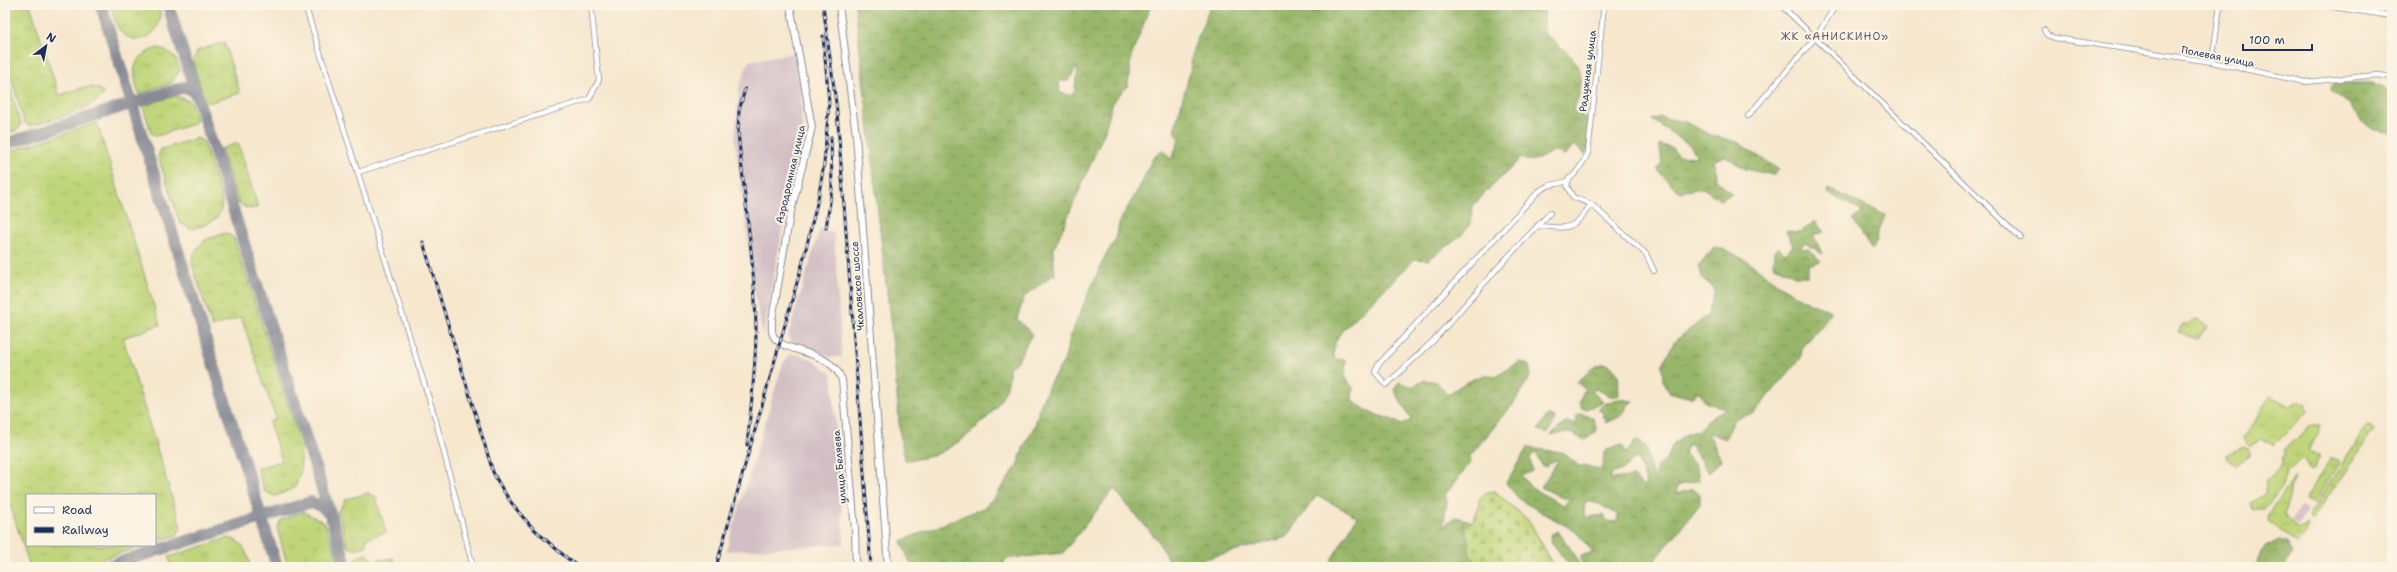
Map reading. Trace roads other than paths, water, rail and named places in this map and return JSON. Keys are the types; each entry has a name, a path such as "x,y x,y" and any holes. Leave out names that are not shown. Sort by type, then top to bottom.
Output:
{"street":[{"path":"305,5 436,421 473,567"},
{"path":"358,172 589,99 599,80 591,5"},
{"name":"Аэродромная улица","path":"790,5 812,127 790,215 772,320 773,335 783,344 819,357 835,367"},
{"name":"Чкаловское шоссе","path":"839,5 856,135 888,567"},
{"name":"Радужная улица","path":"1569,178 1580,168 1588,153 1604,5"},
{"path":"1781,5 2020,237"},
{"path":"1748,116 1815,38 1836,5"},
{"path":"2212,62 2220,5"},
{"path":"2320,5 2392,16"},
{"name":"Полевая улица","path":"2044,30 2047,35 2055,38 2212,62 2305,82 2377,75 2392,77"},
{"path":"1569,178 1567,186 1573,197 1591,204 1646,254 1654,271"},
{"path":"1550,213 1433,341 1386,385 1375,372 1378,365 1538,192 1548,184 1565,182 1569,178"},
{"path":"1537,226 1569,228 1581,220 1591,204"},
{"name":"улица Беляева","path":"835,367 842,380 856,530 856,567"}],"railway":[{"path":"823,5 837,111 871,567"},
{"path":"716,567 802,265 818,199 824,164 829,102 823,36"},
{"path":"745,89 739,111 738,131 751,255 756,329 754,373 747,445"},
{"path":"826,228 832,189 831,137"},
{"path":"423,242 493,472 501,487 519,513 552,546 578,567"}],"district":[{"name":"ЖК «АНИСКИНО»","path":"1835,36"}]}
